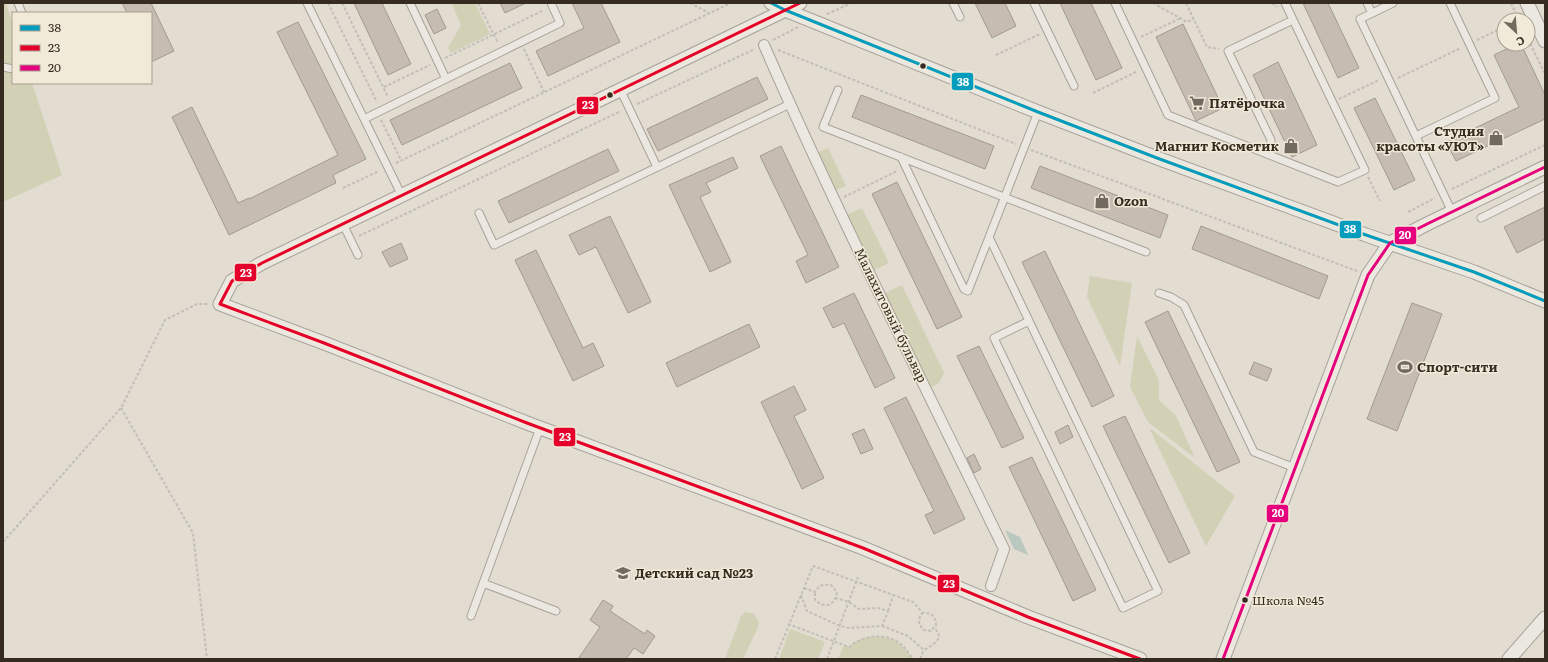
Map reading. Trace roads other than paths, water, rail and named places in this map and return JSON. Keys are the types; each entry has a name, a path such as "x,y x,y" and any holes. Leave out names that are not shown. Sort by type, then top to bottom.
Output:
{"street":[{"path":"771,3 1038,112 1157,158 1474,272 1545,301"},
{"path":"800,3 262,263 232,281 220,304 324,343 540,428 863,548 1028,617 1140,659"},
{"path":"1527,3 1545,41"},
{"name":"Малахитовый бульвар","path":"764,44 835,201 1004,549 991,586"},
{"path":"1224,659 1368,275 1390,243 1545,167"},
{"path":"1509,659 1545,618"}],"lane":[{"path":"306,3 402,196"},
{"path":"410,3 446,79"},
{"path":"953,3 960,17"},
{"path":"1034,3 1074,86"},
{"path":"1115,3 1168,115 1338,182 1365,170 1285,3"},
{"path":"1367,3 1372,13"},
{"path":"1393,3 1360,19 1452,212"},
{"path":"1416,136 1495,98 1450,3"},
{"path":"364,119 560,23 552,5"},
{"path":"1270,155 1271,140 1228,51 1293,20"},
{"path":"620,89 657,167"},
{"path":"838,90 823,127 1146,252"},
{"path":"479,213 494,245 790,104"},
{"path":"901,157 964,288 968,291 1038,112"},
{"path":"1480,218 1545,186"},
{"path":"343,224 358,255"},
{"path":"989,237 1030,321 1158,591 1123,608 994,338 1030,321"},
{"path":"1159,293 1172,297 1184,305 1254,452 1295,468"},
{"path":"471,616 540,428"},
{"path":"483,583 556,611"}],"place":[{"name":"Пятёрочка","path":"1197,103"},
{"name":"Студия красоты «УЮТ»","path":"1496,138"},
{"name":"Магнит Косметик","path":"1291,146"},
{"name":"Ozon","path":"1102,201"},
{"name":"Спорт-сити","path":"1405,367"},
{"name":"Детский сад №23","path":"623,573"},
{"name":"Школа №45","path":"1245,600"}]}
